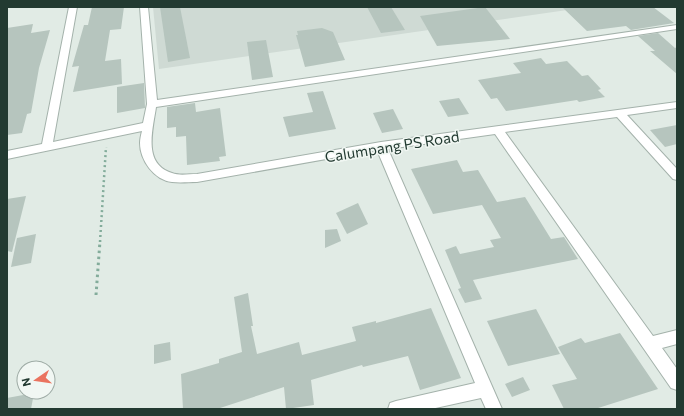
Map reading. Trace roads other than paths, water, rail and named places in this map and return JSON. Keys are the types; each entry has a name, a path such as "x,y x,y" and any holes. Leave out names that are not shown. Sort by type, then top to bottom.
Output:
{"street":[{"path":"47,146 73,7"},
{"name":"Calumpang PS Road","path":"144,7 152,104 145,143 147,155 154,167 161,173 171,178 197,178 381,146 677,105"},
{"path":"152,104 677,27"},
{"path":"619,113 677,176"},
{"path":"7,154 148,126"},
{"path":"498,130 677,382"},
{"path":"381,146 484,389 494,409"},
{"path":"650,344 677,337"},
{"path":"396,409 484,389"}]}
